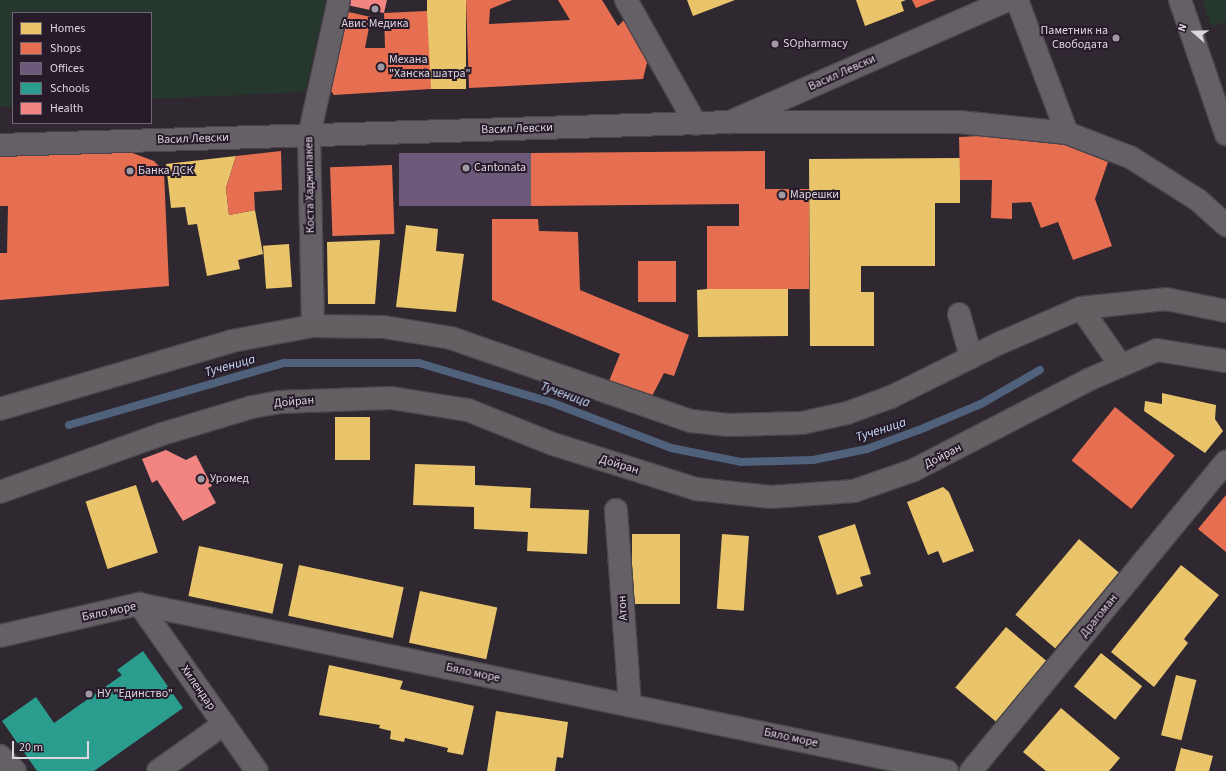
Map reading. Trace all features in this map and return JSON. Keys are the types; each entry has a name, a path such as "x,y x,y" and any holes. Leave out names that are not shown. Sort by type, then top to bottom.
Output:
{"main road":[{"path":"0,409 232,340 313,326 384,327 451,338 684,419 729,425 802,423 847,414 891,397 971,357 1081,308 1166,300 1226,311"},
{"path":"1081,308 1121,366"},
{"name":"Дойран","path":"0,492 162,434 252,408 280,402 384,398 468,410 553,444 696,489 771,497 854,491 885,483 914,470 1121,366 1157,350 1226,361"}],"street":[{"name":"Коста Хаджипакев","path":"313,326 309,136 339,0"},
{"path":"626,0 664,64 696,124"},
{"name":"Васил Левски","path":"0,144 309,136 730,122 1008,0"},
{"path":"1017,0 1067,133"},
{"path":"1180,0 1226,134"},
{"path":"730,122 959,122 1067,133 1130,157 1198,200 1226,225"},
{"path":"959,314 971,357"},
{"name":"Драгоман","path":"971,771 1226,462"},
{"name":"Атон","path":"616,510 630,705"},
{"name":"Бяло море","path":"0,636 139,604 947,771"},
{"name":"Хилендар","path":"139,604 257,771"},
{"path":"158,771 224,724"},
{"path":"0,756 14,771"}],"green space":[{"path":"0,0 326,0 305,92 152,99 152,12 12,12 12,106 0,107"},
{"path":"1202,0 1226,0 1226,21 1212,27"}],"building: Homes":[{"path":"427,0 466,0 466,89 427,89"},
{"path":"687,0 735,0 693,16"},
{"path":"856,0 906,0 901,2 904,11 865,26"},
{"path":"236,156 226,188 229,215 255,210 263,254 238,260 240,269 207,276 197,224 188,225 185,207 171,208 166,164"},
{"path":"960,158 960,203 935,203 935,266 861,266 861,292 874,292 874,346 810,346 809,159"},
{"path":"406,225 438,229 436,251 464,254 456,312 396,307"},
{"path":"380,240 375,304 328,304 327,242"},
{"path":"289,244 292,287 266,289 263,246"},
{"path":"788,289 788,336 698,337 697,290"},
{"path":"1162,393 1216,405 1215,419 1223,431 1205,453 1144,411 1145,401 1162,404"},
{"path":"335,417 370,417 370,460 335,460"},
{"path":"415,464 475,466 475,485 531,488 530,508 589,510 587,554 527,551 528,532 474,529 474,507 413,505"},
{"path":"136,485 158,553 108,569 86,501"},
{"path":"943,487 949,492 974,551 943,563 938,551 928,555 907,502"},
{"path":"855,524 871,574 860,577 863,586 837,595 818,536"},
{"path":"632,534 680,534 680,604 632,604"},
{"path":"722,534 749,536 744,611 717,609"},
{"path":"1079,539 1119,572 1055,648 1015,615"},
{"path":"199,546 283,564 273,614 188,596"},
{"path":"299,565 404,587 393,638 288,616"},
{"path":"1181,565 1219,595 1184,639 1188,643 1154,687 1111,652"},
{"path":"420,591 497,607 486,659 409,643"},
{"path":"1006,627 1047,661 996,722 955,688"},
{"path":"1101,653 1142,686 1115,720 1074,686"},
{"path":"329,665 403,681 400,689 474,706 463,755 447,752 448,748 405,738 404,742 390,739 391,731 379,728 380,725 319,715"},
{"path":"1176,675 1196,680 1181,740 1161,735"},
{"path":"1061,708 1120,758 1109,771 1046,771 1023,752"},
{"path":"496,711 568,722 563,758 557,757 555,771 487,771"},
{"path":"1181,748 1213,756 1209,771 1175,771"}],"building: Shops":[{"path":"466,0 512,0 490,9 489,24 570,20 558,0 602,0 618,26 624,20 648,59 643,79 469,88"},
{"path":"912,0 936,0 916,8"},
{"name":"Механа \"Ханска шатра\"","path":"344,11 371,17 365,48 385,48 384,13 427,11 431,89 334,95 327,86"},
{"path":"1000,135 1050,139 1108,162 1095,199 1112,246 1073,260 1058,222 1041,228 1031,202 1012,203 1012,219 991,218 992,180 960,180 959,137"},
{"path":"127,151 154,161 164,172 169,286 0,300 0,253 7,253 8,206 0,206 0,155"},
{"path":"281,151 282,190 254,192 255,210 229,215 226,188 236,156"},
{"path":"765,151 765,189 809,189 809,289 707,289 707,226 739,226 739,204 531,206 531,153"},
{"path":"392,165 394,234 332,236 330,167"},
{"path":"492,219 538,219 539,231 578,232 580,290 689,335 674,376 664,373 651,398 609,381 620,354 492,300"},
{"path":"638,261 676,261 676,302 638,302"},
{"path":"1115,407 1175,455 1131,509 1072,461"},
{"path":"1226,495 1226,552 1198,529"}],"building: Offices":[{"path":"399,153 531,153 531,206 399,206"}],"building: Schools":[{"path":"143,651 183,708 94,771 37,771 2,721 36,697 54,723 122,675 117,670"}],"building: Health":[{"name":"Авис Медика","path":"348,0 387,0 384,13 347,5"},
{"path":"166,450 186,460 196,455 212,486 208,488 216,503 183,521 157,480 152,483 142,459"}],"waterway":[{"name":"Тученица","path":"69,425 284,363 419,363 550,402 671,448 741,462 813,460 867,449 919,430 981,404 1040,370"}],"place":[{"name":"Авис Медика","path":"375,9"},
{"name":"Паметник на Свободата","path":"1116,38"},
{"name":"SOpharmacy","path":"775,44"},
{"name":"Механа \"Ханска шатра\"","path":"381,67"},
{"name":"Cantonata","path":"466,168"},
{"name":"Банка ДСК","path":"130,171"},
{"name":"Марешки","path":"782,195"},
{"name":"Уромед","path":"201,479"},
{"name":"НУ \"Единство\"","path":"89,694"}]}
